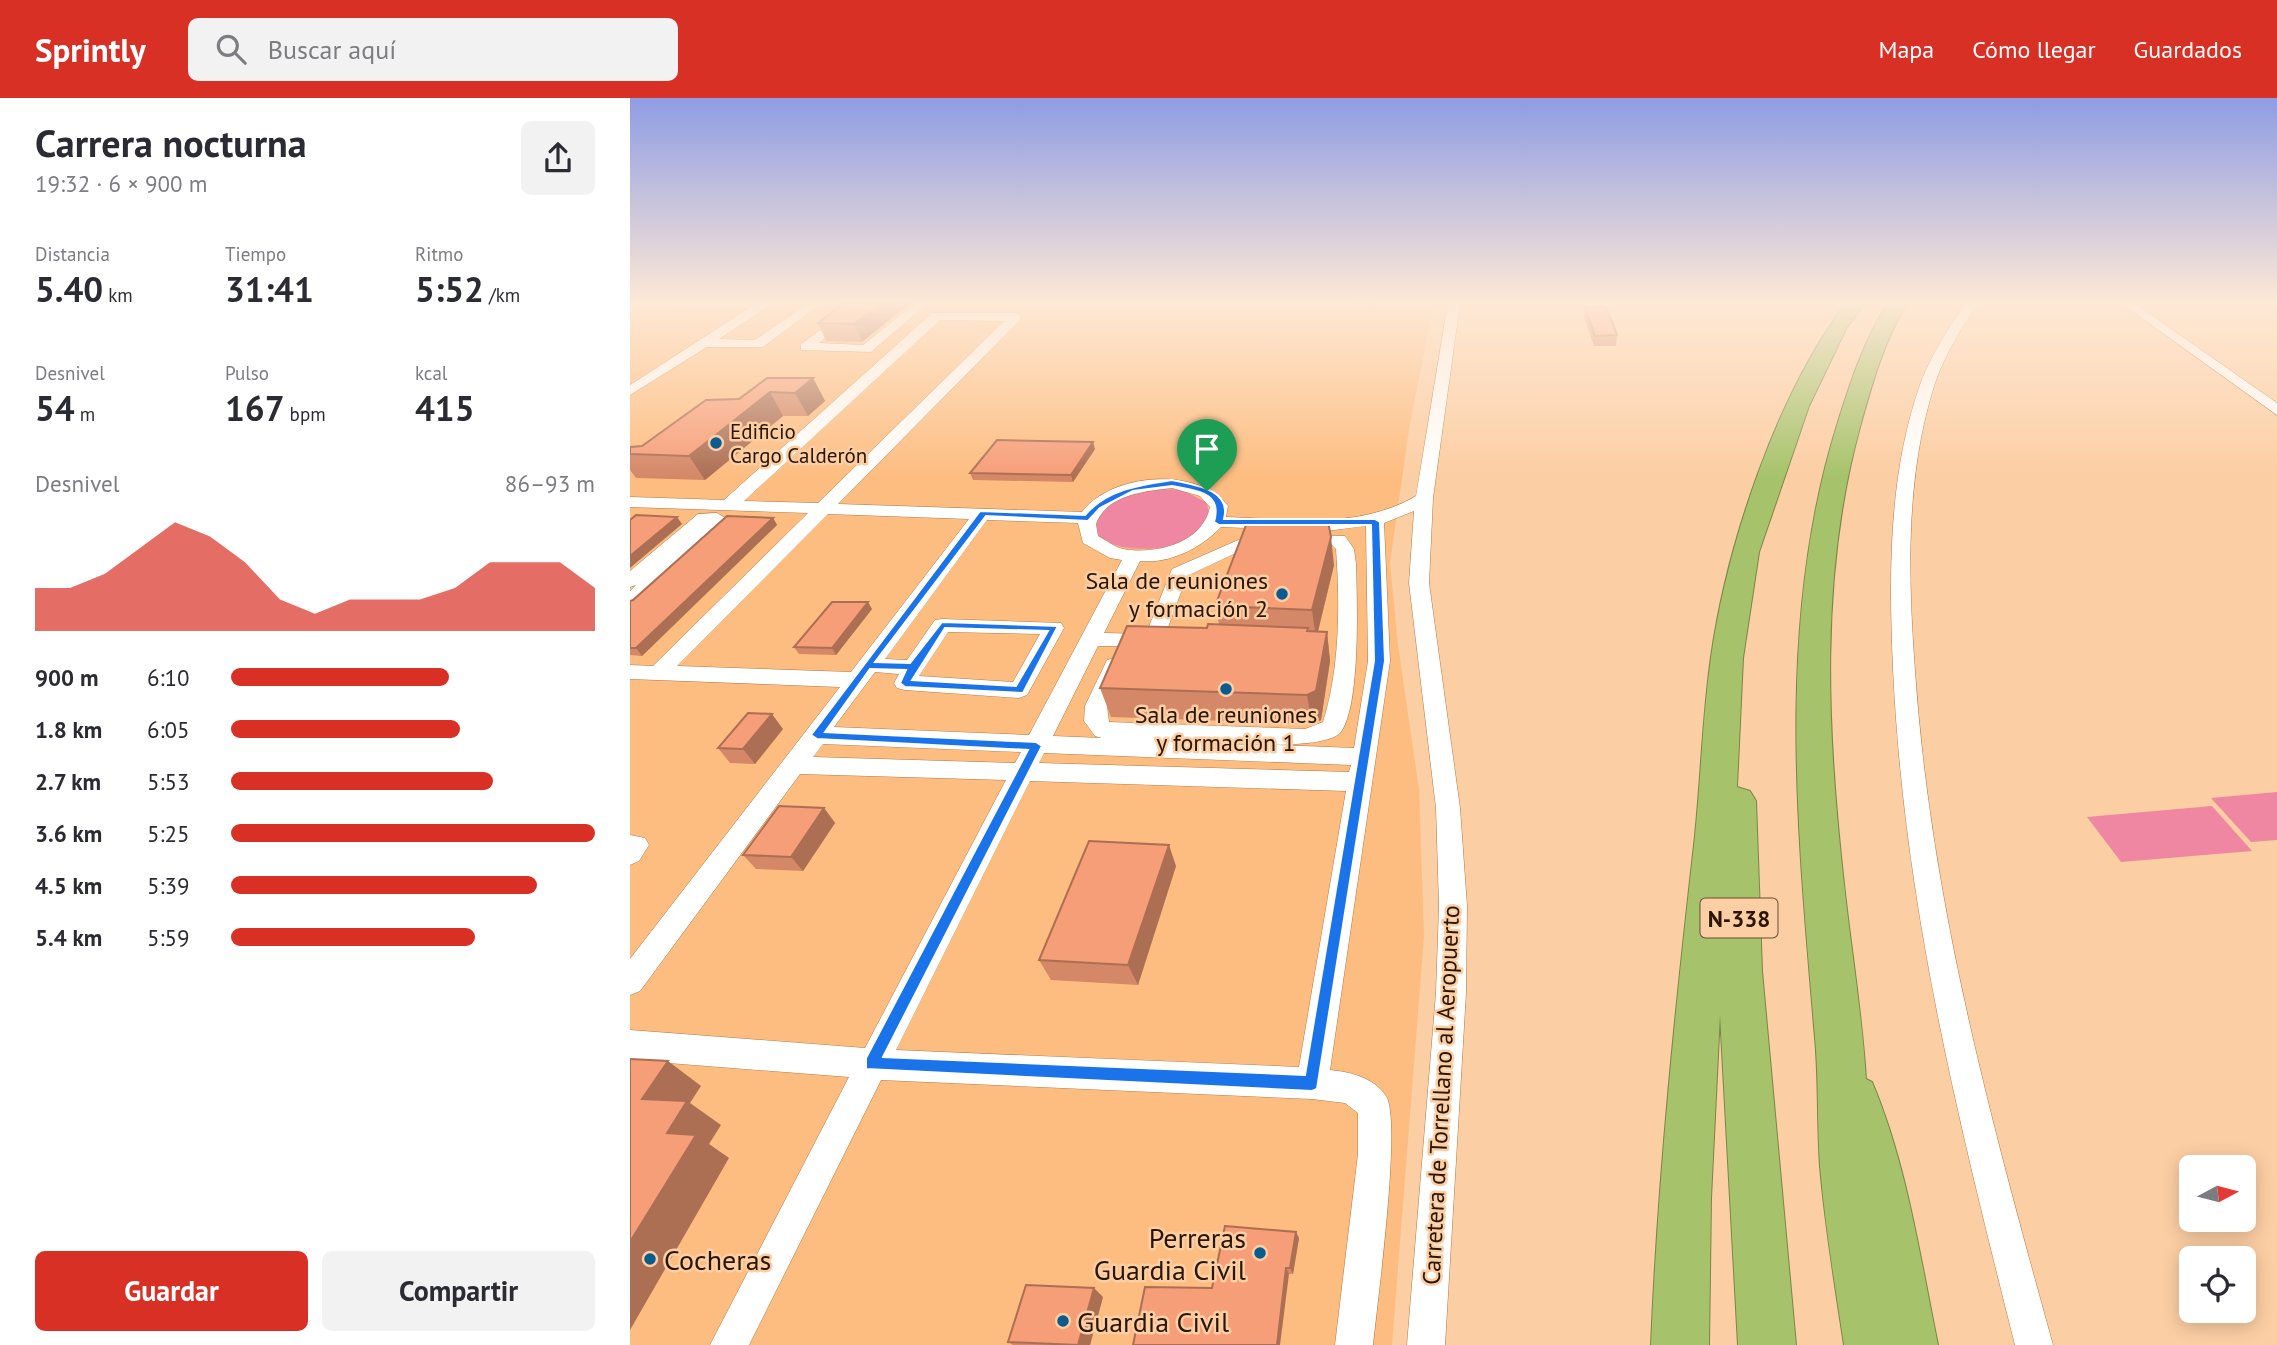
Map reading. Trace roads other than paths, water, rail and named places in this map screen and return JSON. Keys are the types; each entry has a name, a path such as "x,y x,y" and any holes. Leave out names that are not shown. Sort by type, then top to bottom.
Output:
{"highway":[{"name":"N-338","path":"1767,1345 1740,971 1737,798 1747,650 1769,492 1782,446 1819,361"},
{"path":"1870,361 1844,431 1826,514 1815,632 1813,708 1824,911 1840,1052 1846,1166 1873,1345"},
{"path":"1868,366 1873,361"},
{"path":"1680,1345 1686,1158 1727,658 1745,552 1769,492"},
{"path":"1840,1052 1875,1164 1909,1345"}],"street":[{"path":"630,391 676,361"},
{"path":"823,394 835,395 876,361"},
{"path":"630,580 717,514 887,361"},
{"path":"658,673 970,361"},
{"name":"Carretera de Torrellano al Aeropuerto","path":"1426,1345 1451,993 1453,906 1448,808 1419,583 1424,498 1445,361"},
{"path":"1939,361 1930,382 1910,453 1904,490 1899,580 1905,696 1917,811 1934,930 1972,1108 2034,1345"},
{"path":"2209,361 2277,410"},
{"path":"1172,483 1191,485 1217,499 1222,510 1219,522 1203,538 1176,551 1133,556 1099,548 1089,539 1086,529 1088,518 1112,496 1130,489 1172,483"},
{"path":"1219,522 1375,522 1414,506 1424,498"},
{"path":"631,506 807,523"},
{"path":"631,506 717,514 822,507 1088,518"},
{"path":"630,982 983,513"},
{"path":"630,601 721,521 717,514"},
{"path":"1127,640 1096,706 1095,721 1103,730 1305,737 1320,734 1334,724 1342,684 1337,649 1346,556 1343,544 1331,539 1252,539 1181,572 1175,578 1154,641"},
{"path":"729,1345 1133,556"},
{"path":"630,672 861,672 913,667 942,625 1054,628 1019,690 905,683 913,667"},
{"path":"1091,639 1181,642"},
{"path":"1337,649 1380,650"},
{"path":"817,735 1036,746 1363,769"},
{"path":"795,765 1022,772 1363,769"},
{"path":"630,845 636,845 630,854"}],"lane":[{"path":"1312,1083 1380,650 1375,522"},
{"path":"630,1045 871,1064 1312,1083 1352,1088 1374,1107 1375,1154 1354,1345"}],"place":[{"name":"Edificio Cargo Calderón","path":"716,443"},
{"name":"Sala de reuniones y formación 2","path":"1282,594"},
{"name":"Sala de reuniones y formación 1","path":"1226,689"},
{"name":"Perreras Guardia Civil","path":"1260,1253"},
{"name":"Cocheras","path":"650,1259"},
{"name":"Guardia Civil","path":"1063,1321"}]}
